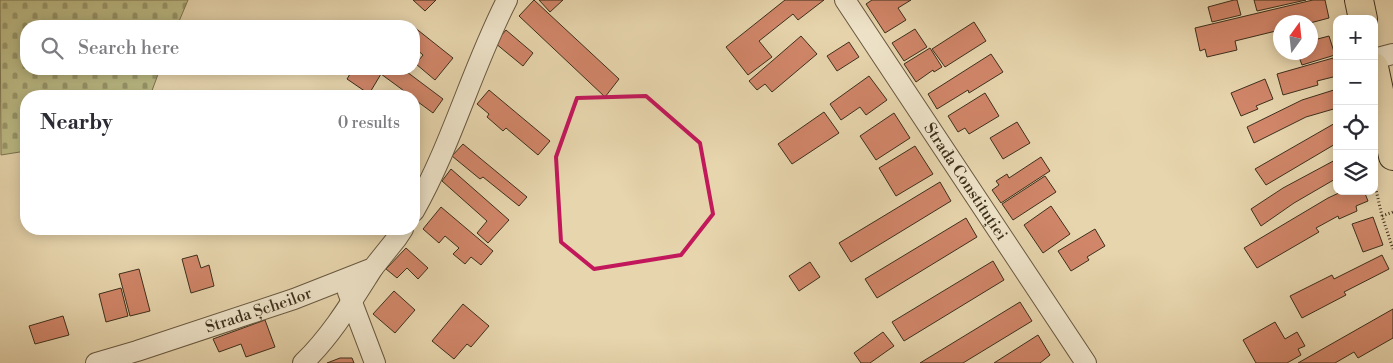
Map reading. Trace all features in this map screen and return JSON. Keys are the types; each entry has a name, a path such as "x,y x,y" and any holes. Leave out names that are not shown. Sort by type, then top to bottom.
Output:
{"highway":[{"path":"1359,0 1362,15"},
{"path":"1378,86 1392,151"}],"street":[{"path":"420,199 437,164 495,23 508,0"},
{"name":"Strada Constituției","path":"845,0 1086,363"},
{"path":"1378,58 1393,54"},
{"path":"303,363 323,342 373,268 398,235"},
{"name":"Strada Șcheilor","path":"96,363 284,302 373,268"},
{"path":"343,280 374,363"}],"path":[{"path":"1377,195 1393,250"},
{"path":"1382,216 1393,212"}],"highlighted area":[{"path":"646,96 700,143 713,214 681,255 594,269 561,242 556,157 577,98"}],"green space":[{"path":"0,0 188,0 180,20 20,20 20,75 158,75 152,90 20,90 20,152 1,155"}],"building":[{"path":"413,0 436,0 425,11"},
{"path":"534,0 619,79 605,97 519,16"},
{"path":"539,0 563,0 550,12"},
{"path":"785,0 824,0 798,20 793,14 759,41 772,57 748,75 726,47"},
{"path":"872,0 911,0 898,8 906,20 885,33 866,4"},
{"path":"1237,0 1241,15 1212,22 1208,7"},
{"path":"1254,0 1306,0 1257,11"},
{"path":"1313,0 1325,0 1329,18 1318,21 1318,15 1273,15 1273,32 1235,41 1237,50 1207,57 1205,49 1200,51 1195,28"},
{"path":"974,22 986,41 945,67 932,49"},
{"path":"915,29 927,47 904,61 892,43"},
{"path":"506,30 533,53 523,66 495,43"},
{"path":"420,32 453,58 435,80 420,67 420,59 423,55 420,52"},
{"path":"801,36 817,54 772,92 765,84 757,90 749,81"},
{"path":"1329,36 1333,56 1302,65 1300,60 1318,60 1318,39"},
{"path":"849,42 859,57 837,71 827,56"},
{"path":"930,48 942,67 934,72 933,70 916,82 904,64"},
{"path":"991,54 1003,72 969,93 968,90 937,109 928,94"},
{"path":"1333,58 1333,77 1317,81 1318,85 1283,95 1277,74"},
{"path":"349,75 380,75 371,90 363,90 347,79"},
{"path":"382,75 411,75 443,99 433,113 420,103 420,90 403,90"},
{"path":"869,76 887,100 866,115 860,107 841,120 830,104"},
{"path":"1265,79 1273,99 1256,106 1258,109 1241,116 1231,93"},
{"path":"489,90 550,141 538,155 506,128 503,131 487,117 489,114 477,104"},
{"path":"1333,90 1333,109 1306,117 1254,143 1247,127 1302,100"},
{"path":"985,93 999,116 969,134 965,128 958,132 948,116"},
{"path":"824,112 839,133 792,164 778,144"},
{"path":"894,113 910,138 876,160 860,136"},
{"path":"1017,122 1030,143 1003,159 990,138"},
{"path":"1333,124 1333,145 1266,185 1255,169"},
{"path":"463,144 527,197 519,206 483,177 480,179 452,156"},
{"path":"915,146 933,174 896,196 879,168"},
{"path":"1041,157 1050,171 1001,203 992,190 999,185 996,181 1007,174 1009,178"},
{"path":"1333,161 1333,180 1294,203 1261,226 1251,209 1283,188"},
{"path":"451,169 509,220 488,243 477,233 487,221 442,181"},
{"path":"1045,176 1056,192 1013,220 1002,204"},
{"path":"940,182 951,201 851,262 839,243"},
{"path":"1334,195 1366,195 1368,201 1356,206 1357,211 1339,219 1338,216 1316,228 1319,232 1257,268 1244,248"},
{"path":"1051,206 1070,234 1043,253 1024,225"},
{"path":"441,207 493,251 481,265 471,257 465,264 453,254 459,248 445,236 439,243 423,229"},
{"path":"1373,217 1383,245 1363,252 1352,224"},
{"path":"966,218 977,237 877,298 865,279"},
{"path":"1095,229 1105,246 1087,257 1089,260 1071,271 1058,251"},
{"path":"406,248 428,268 418,279 407,268 397,278 386,269"},
{"path":"197,255 201,268 209,265 214,286 191,293 182,259"},
{"path":"1382,255 1389,269 1344,292 1346,295 1302,318 1290,296 1332,275 1334,279"},
{"path":"993,261 1004,280 904,341 892,322"},
{"path":"810,262 820,277 799,291 789,276"},
{"path":"139,269 150,311 130,316 119,274"},
{"path":"121,288 128,316 106,322 99,294"},
{"path":"394,291 415,310 395,333 373,314"},
{"path":"1020,302 1032,321 963,363 920,363"},
{"path":"463,304 489,326 471,347 467,344 454,359 432,341"},
{"path":"1393,309 1393,338 1358,358 1354,352 1335,363 1298,363"},
{"path":"63,316 69,335 35,344 29,326"},
{"path":"265,320 275,347 246,357 241,344 219,352 213,339"},
{"path":"1275,322 1285,339 1297,332 1305,346 1298,349 1301,355 1287,363 1256,363 1243,340"},
{"path":"883,332 894,346 870,363 861,363 854,353"},
{"path":"1038,335 1050,355 1040,363 994,363"},
{"path":"340,358 352,358 354,363 327,363"}]}
